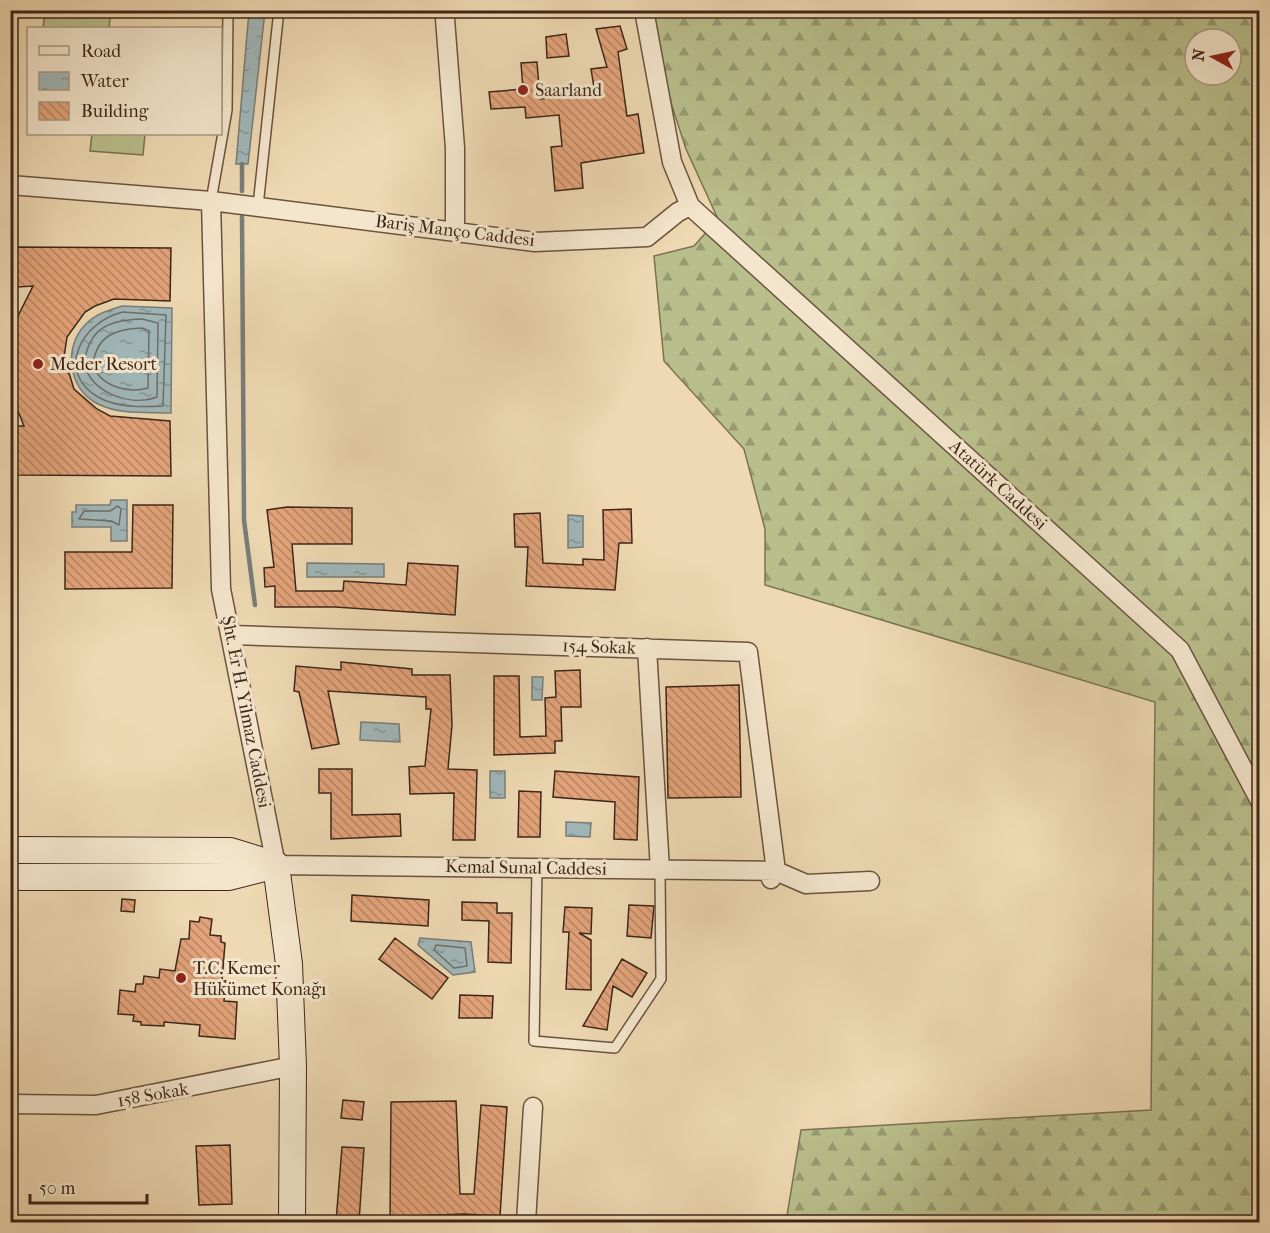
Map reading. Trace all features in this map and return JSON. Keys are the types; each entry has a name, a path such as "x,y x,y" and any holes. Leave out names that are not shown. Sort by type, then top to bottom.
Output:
{"street":[{"path":"644,10 672,162 690,206"},
{"path":"445,19 455,148 455,232"},
{"name":"Bariş Manço Caddesi","path":"10,185 258,206 535,242 647,237 678,212 690,206"},
{"name":"Şht. Er H. Yilmaz Caddesi","path":"211,201 221,588 276,865 290,964 293,1066 292,1222"},
{"name":"Atatürk Caddesi","path":"690,206 1180,650 1260,801"},
{"name":"154 Sokak","path":"230,635 748,652 773,875"},
{"path":"647,648 660,870"},
{"name":"Kemal Sunal Caddesi","path":"10,850 230,851 276,865"},
{"path":"143,877 144,850"},
{"name":"Kemal Sunal Caddesi","path":"10,877 230,877 276,865 660,870 773,875"},
{"path":"773,875 806,884 870,881"},
{"name":"158 Sokak","path":"10,1104 96,1105 293,1066"},
{"path":"526,1222 533,1107"}],"lane":[{"path":"222,134 226,110 228,10"},
{"path":"258,206 279,10"},
{"path":"211,201 222,135"},
{"path":"537,868 534,1041 615,1048 661,979 660,870"}],"green space":[{"path":"45,11 111,11 109,27 43,27"},
{"path":"641,11 1259,11 1259,1222 786,1222 801,1130 1151,1110 1155,702 765,585 765,529 744,449 664,361 654,256 694,246 718,219 686,149"},
{"path":"92,135 145,135 143,155 90,151"}],"water":[{"path":"249,11 265,11 248,164 236,164"},
{"path":"122,306 172,308 171,413 134,412 106,408 80,389 72,368 72,356 78,334 93,318"},
{"path":"111,500 127,500 127,541 111,541 111,527 72,527 72,512 76,512 76,505 110,505"},
{"path":"568,515 583,516 583,547 568,548"},
{"path":"307,563 384,564 384,577 307,577"},
{"path":"532,677 543,677 542,700 532,700"},
{"path":"361,722 399,724 400,742 360,740"},
{"path":"490,771 505,771 505,798 490,798"},
{"path":"566,822 591,823 590,837 566,836"},
{"path":"420,938 471,942 475,972 453,975 418,945"}],"building":[{"path":"620,26 627,49 618,52 627,116 638,114 644,153 581,163 583,188 555,191 551,147 562,146 559,115 526,118 525,107 491,109 489,92 523,89 521,63 537,62 540,99 595,94 591,69 607,67 596,29"},
{"path":"566,34 569,56 547,58 546,37"},
{"name":"Meder Resort","path":"15,247 171,248 170,301 114,299 95,306 85,312 67,337 64,357 74,389 97,409 110,416 170,421 171,476 14,475 15,426 24,426 10,391 10,332 33,286 17,287"},
{"path":"133,505 173,505 172,588 65,589 65,552 132,552"},
{"path":"287,507 352,508 352,544 292,544 296,591 343,591 344,581 406,585 408,563 458,566 455,615 335,607 275,607 275,586 265,587 264,568 274,567 267,510"},
{"path":"631,509 632,543 619,543 615,590 526,586 528,547 515,547 514,514 540,513 543,563 583,565 583,559 604,560 603,510"},
{"path":"341,662 412,669 412,675 450,675 452,725 448,769 477,770 475,840 453,840 454,793 410,794 409,767 425,766 431,709 426,709 426,697 328,691 339,744 312,749 299,692 294,691 296,666 341,670"},
{"path":"580,670 581,707 561,707 562,741 555,741 555,753 494,755 494,676 519,676 520,737 546,736 545,698 556,697 555,671"},
{"path":"739,685 741,797 668,798 666,687"},
{"path":"319,769 352,769 352,815 400,814 401,836 331,839 331,793 319,793"},
{"path":"555,771 639,777 637,840 614,839 615,802 553,797"},
{"path":"519,791 541,792 540,837 518,837"},
{"path":"352,895 429,900 428,926 351,921"},
{"path":"122,899 135,900 134,912 121,911"},
{"path":"462,902 497,903 497,913 512,913 511,963 488,962 489,921 462,920"},
{"path":"629,905 654,906 651,938 627,936"},
{"path":"565,907 592,908 591,934 579,933 591,940 591,990 566,989 569,932 563,932"},
{"name":"T.C. Kemer Hükümet Konağı","path":"200,917 212,919 210,935 221,936 221,942 225,943 222,981 226,981 224,1001 237,1002 235,1039 199,1036 200,1025 164,1022 164,1026 141,1025 141,1022 133,1021 134,1015 118,1014 120,990 135,992 136,984 143,984 144,976 159,978 160,969 175,971 181,939 189,939 190,921 199,922"},
{"path":"395,938 448,978 432,999 379,959"},
{"path":"622,959 647,973 632,997 613,986 607,1030 583,1026"},
{"path":"460,995 493,996 492,1018 459,1018"},
{"path":"343,1100 364,1102 362,1120 341,1118"},
{"path":"456,1101 460,1194 474,1194 481,1105 507,1107 500,1216 464,1214 415,1216 415,1222 390,1222 391,1102"},
{"path":"230,1145 232,1204 199,1205 196,1146"},
{"path":"342,1147 364,1148 359,1222 336,1222"}],"waterway":[{"path":"242,164 242,191"},
{"path":"242,217 244,520 255,605"}],"place":[{"name":"Saarland","path":"523,90"},
{"name":"Meder Resort","path":"38,364"},
{"name":"T.C. Kemer Hükümet Konağı","path":"181,978"}]}
